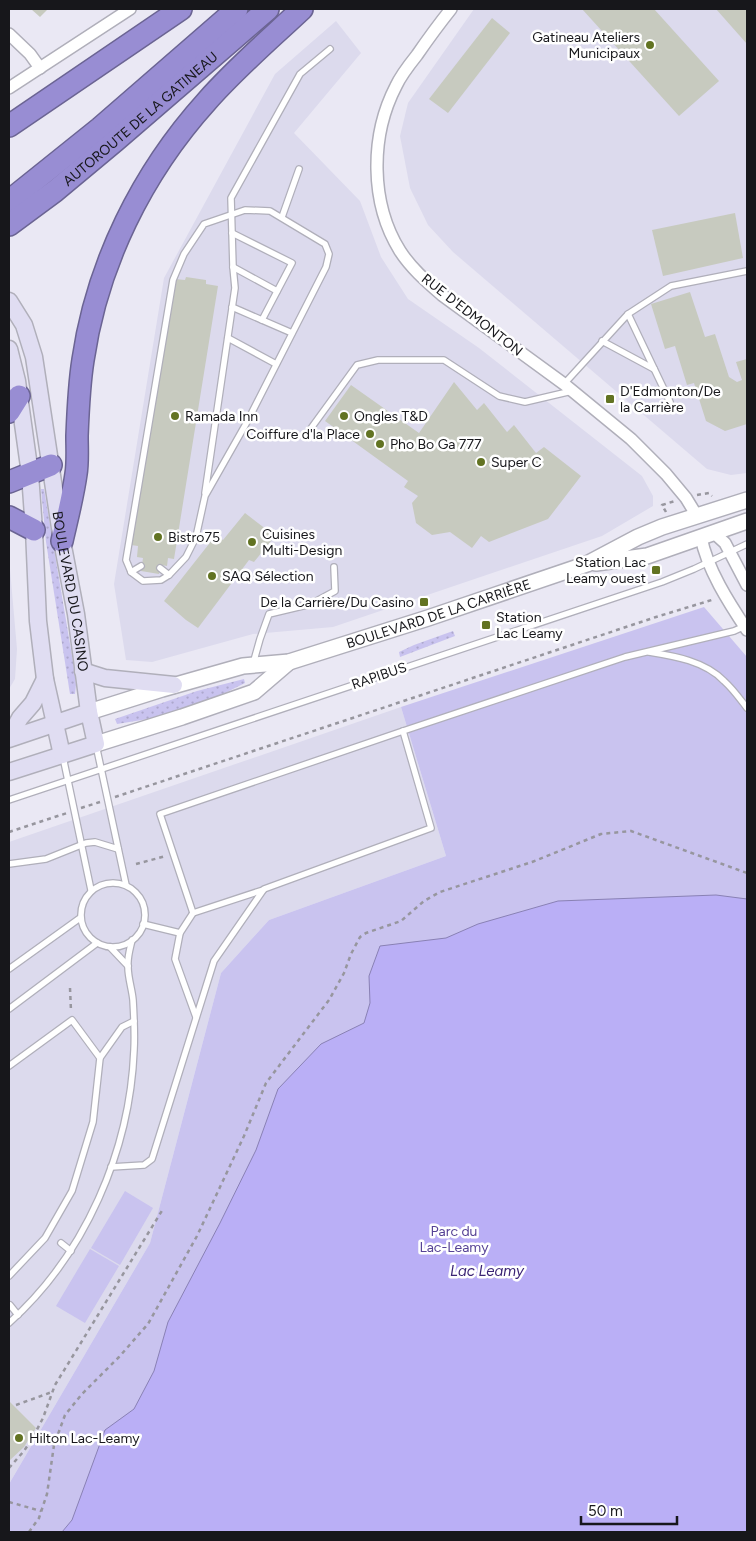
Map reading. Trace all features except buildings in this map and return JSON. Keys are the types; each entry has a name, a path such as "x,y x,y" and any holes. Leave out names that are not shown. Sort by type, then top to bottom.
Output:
{"highway":[{"path":"9,126 180,9"},
{"name":"AUTOROUTE DE LA GATINEAU","path":"9,201 100,128 237,9"},
{"name":"AUTOROUTE DE LA GATINEAU","path":"9,226 116,141 268,9"},
{"path":"62,541 76,473 78,414 85,346 102,282 120,235 152,173 189,122 217,89 302,9"},
{"path":"9,482 51,465"},
{"path":"9,517 34,530"}],"main road":[{"name":"BOULEVARD DU CASINO","path":"9,301 24,325 33,350 62,541 76,614 89,712 96,744"},
{"name":"BOULEVARD DU CASINO","path":"9,348 15,370 14,404 30,474 38,621 45,679 62,755"},
{"path":"83,671 104,678 174,685"},
{"path":"9,738 20,718 33,703 45,679"},
{"name":"BOULEVARD DE LA CARRIÈRE","path":"9,738 89,712"},
{"name":"BOULEVARD DE LA CARRIÈRE","path":"9,772 96,744"}],"street":[{"path":"9,88 130,9"},
{"name":"RUE D'EDMONTON","path":"451,9 403,73 389,101 379,134 378,183 384,214 393,238 401,252 424,279 442,295 568,387 650,456 678,488 696,516"},
{"path":"9,34 30,54 40,68"},
{"name":"BOULEVARD DE LA CARRIÈRE","path":"89,712 174,685 243,666 289,662 428,618 587,564 638,537 673,523 747,500"},
{"path":"696,516 708,535 725,543 747,585"},
{"name":"BOULEVARD DE LA CARRIÈRE","path":"587,564 647,556 747,521"},
{"path":"708,535 704,552 726,596 746,628"},
{"name":"BOULEVARD DE LA CARRIÈRE","path":"96,744 254,692 289,662"}],"lane":[{"path":"205,496 247,422 326,267 329,254 324,244 270,211 245,210 232,214 204,224 184,254 173,280 126,560 131,572 144,581 161,580 169,575 186,557 196,537 205,496 235,288 233,267 232,214 231,198 300,74 330,49"},
{"path":"282,217 299,168"},
{"path":"232,234 292,263 262,320"},
{"path":"233,267 277,292"},
{"path":"309,431 357,365 378,360 444,360 499,396 525,402 568,387 602,341 628,314 671,286 747,271"},
{"path":"232,307 292,333"},
{"path":"628,314 670,402"},
{"path":"228,338 276,364"},
{"path":"602,341 654,369"},
{"name":"RAPIBUS","path":"9,800 662,582 747,544"},
{"path":"131,572 142,566"},
{"path":"253,665 269,614 311,604 335,591 334,567"},
{"path":"160,568 169,575"},
{"path":"193,913 160,814 403,731 647,651 746,628"},
{"path":"647,651 677,657 711,670 723,680 747,708"},
{"path":"196,1016 175,959 180,934 193,913 264,890 432,828 403,731"},
{"name":"BOULEVARD DU CASINO","path":"96,744 126,885"},
{"name":"BOULEVARD DU CASINO","path":"62,755 91,890"},
{"path":"9,864 46,859 81,844 95,842 118,849"},
{"path":"110,947 126,944 132,940 139,933 145,915 140,897 134,890 117,882 108,882 91,890 83,903 80,918 86,933 98,943 110,947 128,966"},
{"path":"111,1167 144,1165 152,1159 214,961 264,890"},
{"path":"9,969 80,918"},
{"path":"143,924 180,934"},
{"path":"9,1323 38,1293 71,1251 95,1206 111,1167 128,1101 132,1075 134,1021 128,966 132,940"},
{"path":"9,1009 98,943"},
{"path":"9,1066 72,1020 100,1058"},
{"path":"9,1276 45,1238 72,1191 93,1122 100,1058 122,1027 134,1021"},
{"path":"61,1243 71,1251"},
{"path":"10,1305 18,1315"}],"path":[{"path":"115,797 656,616 719,598"},
{"path":"81,808 94,804"},
{"path":"9,832 60,815"},
{"path":"29,1532 39,1518 47,1494 54,1445 65,1415 82,1394 119,1357 148,1324 197,1236 244,1136 266,1083 329,1000 344,973 360,937 366,933 401,921 424,901 440,892 532,862 586,840 617,832 631,831 747,872"},
{"path":"136,864 157,859"},
{"path":"70,988 71,1001"},
{"path":"9,1468 32,1439 43,1418 52,1392 162,1209"},
{"path":"16,1404 52,1392"},
{"path":"9,1502 41,1511"}],"shaded area":[{"path":"474,9 747,9 747,473 731,475 707,469 453,252 428,225 410,188 400,136 408,103"},
{"path":"336,21 361,53 294,133 360,201 381,257 408,299 479,348 642,476 653,496 653,506 602,536 333,627 253,634 152,662 126,660 114,584 164,278 275,74"},
{"path":"9,558 17,649 15,679 9,689"},
{"path":"401,707 446,856 269,920 221,973 150,1243 9,1484 9,842"}],"green space":[{"path":"41,489 44,489 74,668 75,694 70,694 46,542"},
{"name":"Lac Leamy","path":"704,607 747,657 747,1532 9,1532 9,1484 150,1243 221,973 269,920 446,856 401,707"},
{"path":"453,631 455,636 400,657 399,652"},
{"path":"244,679 245,683 219,696 171,712 148,719 117,724 115,719 197,691"},
{"path":"125,1191 153,1208 120,1265 91,1248"},
{"path":"90,1249 119,1266 85,1323 56,1306"}],"water":[{"name":"Lac Leamy","path":"716,895 747,899 747,1532 62,1532 72,1520 105,1430 134,1409 154,1371 168,1322 256,1150 278,1089 321,1044 364,1023 370,1003 369,976 380,946 446,938 478,924 558,901"}],"place":[{"name":"Gatineau Ateliers Municipaux","path":"650,45"},
{"name":"D'Edmonton/De la Carrière","path":"610,399"},
{"name":"Ramada Inn","path":"175,416"},
{"name":"Ongles T&D","path":"344,416"},
{"name":"Coiffure d'la Place","path":"370,434"},
{"name":"Pho Bo Ga 777","path":"380,444"},
{"name":"Super C","path":"481,462"},
{"name":"Bistro75","path":"158,537"},
{"name":"Cuisines Multi-Design","path":"252,542"},
{"name":"Station Lac Leamy ouest","path":"656,570"},
{"name":"SAQ Sélection","path":"212,576"},
{"name":"De la Carrière/Du Casino","path":"424,602"},
{"name":"Station Lac Leamy","path":"486,625"},
{"name":"Hilton Lac-Leamy","path":"19,1438"}],"park label":[{"name":"Parc du Lac-Leamy","path":"454,1240"}]}
